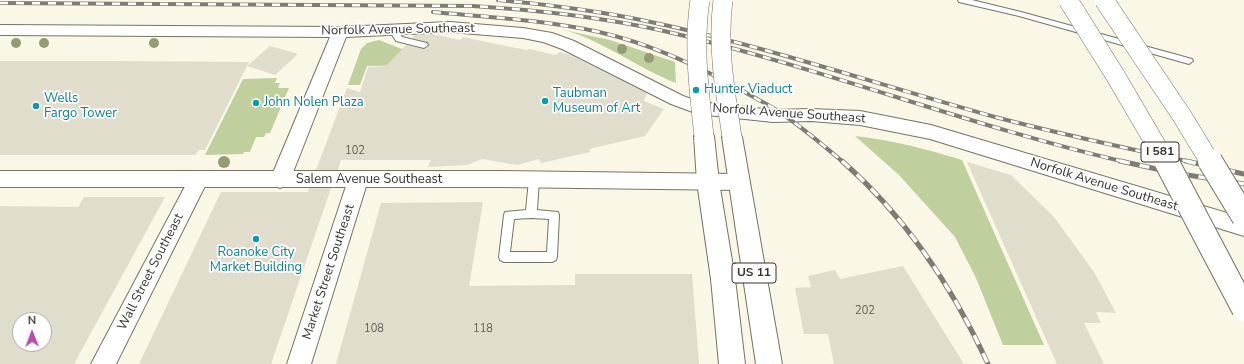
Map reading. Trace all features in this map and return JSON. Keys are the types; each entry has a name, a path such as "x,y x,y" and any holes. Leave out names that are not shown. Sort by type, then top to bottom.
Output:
{"main road":[{"name":"US 11","path":"700,0 697,27 698,65 708,182 723,279 732,364"},
{"name":"US 11","path":"723,0 720,27 720,47 738,182 769,364"},
{"name":"I 581","path":"1068,0 1136,108 1182,191 1244,309"},
{"name":"I 581","path":"1104,0 1182,116 1244,217"},
{"name":"Salem Avenue Southeast","path":"0,179 738,182"}],"street":[{"name":"Norfolk Avenue Southeast","path":"0,30 340,32 450,27 523,33 546,37 568,45 664,94 698,108 773,116 811,115 860,118 895,124 931,132 1244,228"},
{"path":"280,180 340,32"},
{"name":"Wall Street Southeast","path":"103,364 198,180"},
{"name":"Market Street Southeast","path":"299,364 358,180"}],"lane":[{"path":"962,0 1021,14 1189,61"},
{"path":"394,30 398,39 424,45"},
{"path":"531,214 534,180"},
{"path":"531,214 554,215 552,257 504,257 509,215 531,214"}],"green space":[{"path":"564,30 610,40 675,62 676,83 593,41"},
{"path":"379,40 402,49 431,56 424,65 367,66 360,85 348,85 361,49 367,43"},
{"path":"277,78 275,83 280,83 278,88 289,88 270,133 266,133 264,137 256,137 250,152 244,152 243,154 205,155 243,79"},
{"path":"855,136 909,145 962,160 1044,345 1003,345 976,278 955,237 899,175"}],"building":[{"name":"Taubman Museum of Art","path":"432,34 460,40 463,37 555,55 560,52 570,55 647,93 644,101 664,109 645,136 589,149 590,152 541,163 539,159 517,165 482,159 467,165 428,167 431,160 341,160 338,170 316,170 347,88 360,92 368,67 386,66 406,45 425,49 429,45 428,42 412,38 415,35"},
{"path":"270,46 298,54 275,75 247,66"},
{"path":"0,61 249,62 205,150 199,150 195,155 0,155"},
{"path":"967,162 1011,175 1054,217 1094,272 1116,313 1096,312 1101,323 1084,323 1104,364 1057,364"},
{"name":"Roanoke City Market Building","path":"309,188 331,188 271,364 139,364 221,192 308,192"},
{"path":"84,197 165,197 74,364 0,364 0,206 78,207"},
{"path":"483,202 469,286 575,285 575,274 692,274 699,364 336,364 381,203"},
{"path":"903,266 964,364 834,364 828,334 804,334 795,288 811,287 808,276 835,270 840,279"}],"railway":[{"path":"498,0 594,12 673,27 765,50 995,117 1068,135 1191,162"},
{"path":"0,3 473,6 593,18 664,31 722,45 1067,148 1125,162"},
{"path":"433,12 516,19 578,28 619,37 658,50 714,75 773,108 805,131 843,162"},
{"path":"842,161 887,206 926,255 959,308 988,364"},
{"path":"1120,161 1175,173 1244,184"},
{"path":"1186,161 1244,174"}],"place":[{"name":"Hunter Viaduct","path":"696,90"},
{"name":"Taubman Museum of Art","path":"545,101"},
{"name":"John Nolen Plaza","path":"256,103"},
{"name":"Wells Fargo Tower","path":"36,106"},
{"name":"Roanoke City Market Building","path":"256,239"}]}
